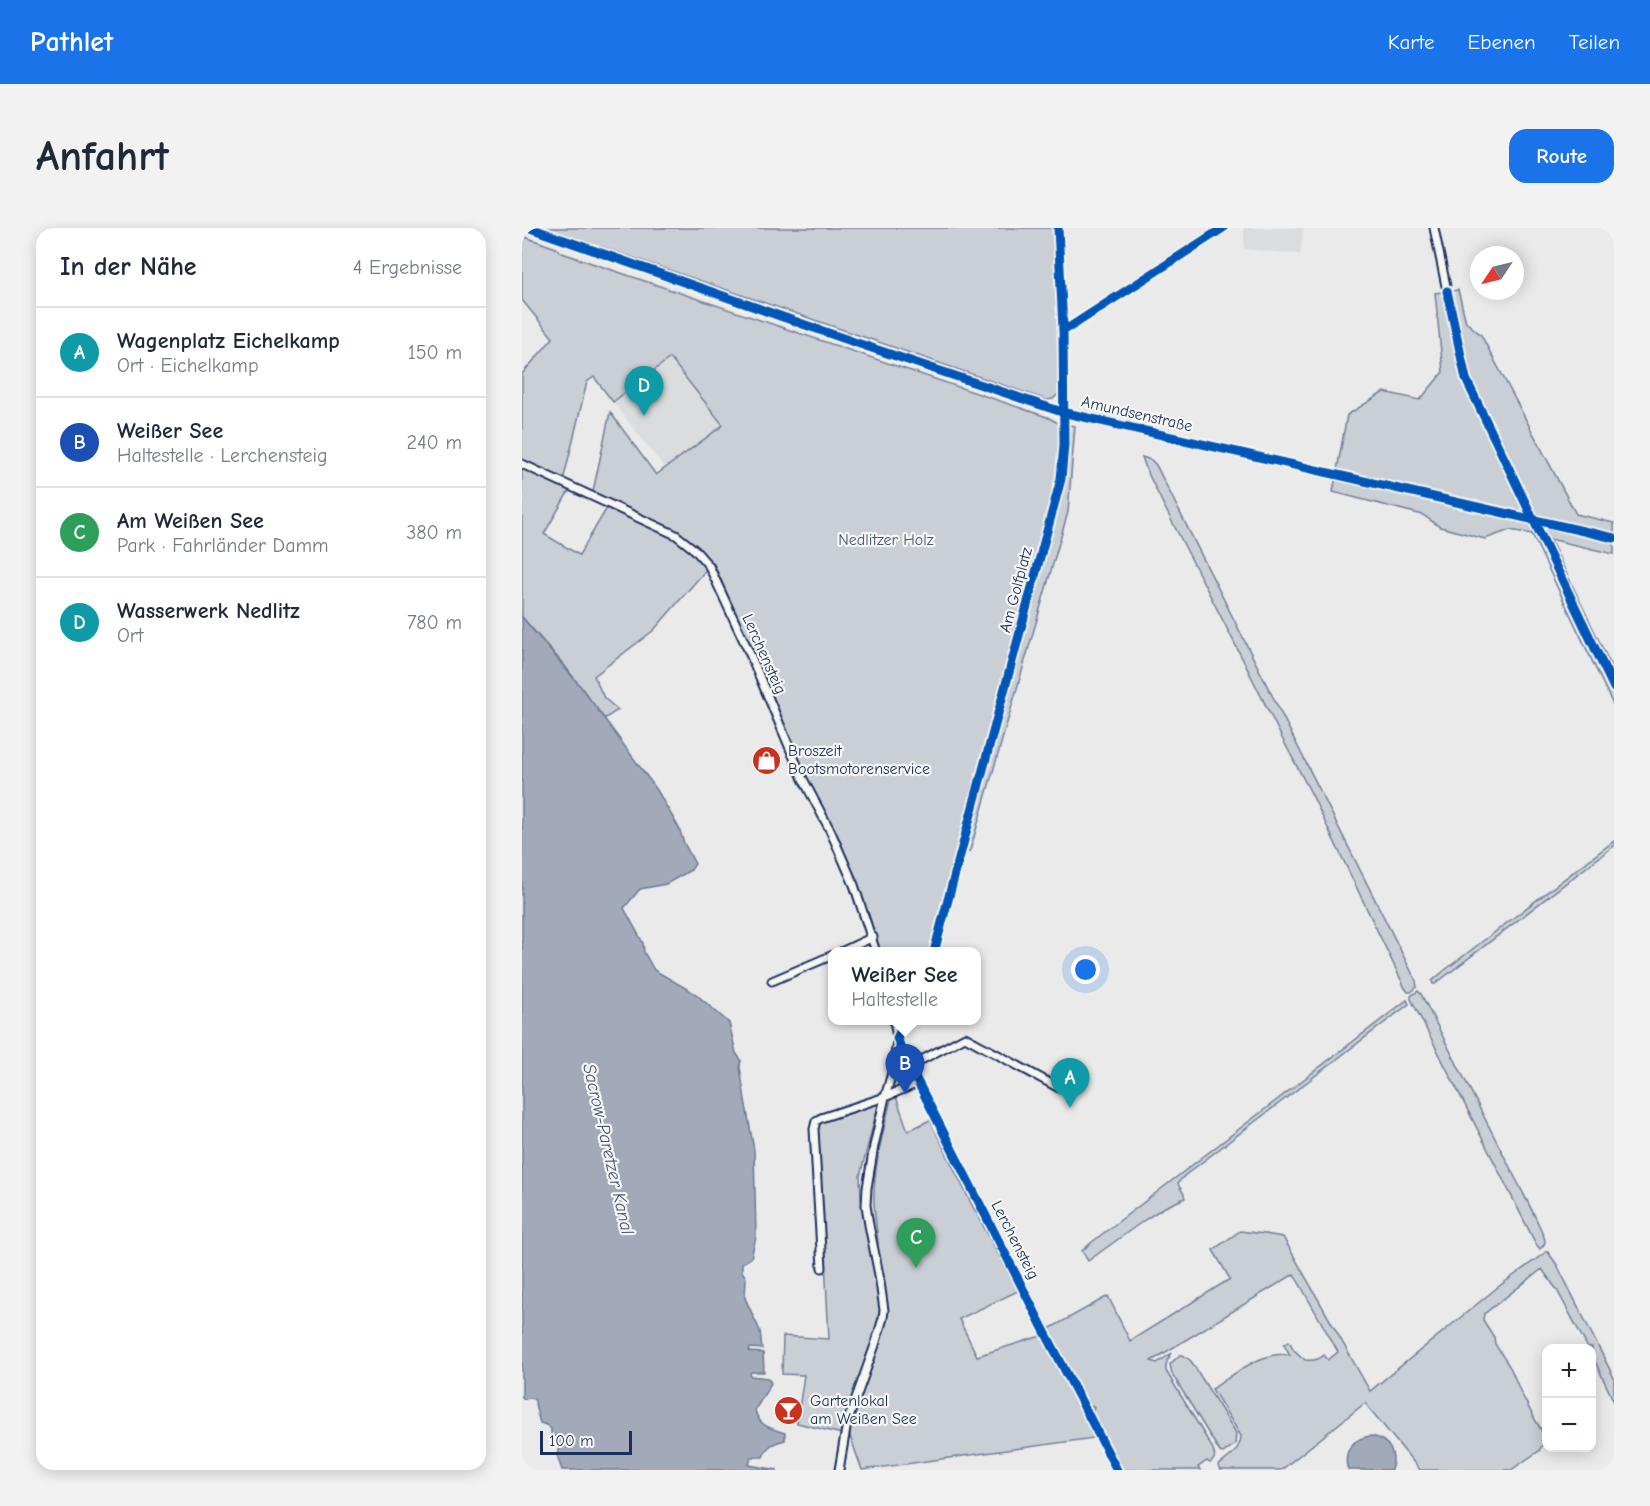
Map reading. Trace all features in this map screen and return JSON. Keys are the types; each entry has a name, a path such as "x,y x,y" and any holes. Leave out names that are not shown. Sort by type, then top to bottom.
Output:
{"street":[{"name":"Amundsenstraße","path":"530,228 1062,412 1614,538"},
{"name":"Am Golfplatz","path":"935,947 1061,479 1064,445 1058,228"},
{"path":"1062,328 1070,327 1223,228"},
{"path":"1434,228 1447,291"},
{"name":"Lerchensteig","path":"522,464 676,535 695,550 709,566 749,652 803,779 830,830 854,885 875,947"},
{"path":"850,947 873,937"},
{"path":"772,981 828,957"},
{"name":"Lerchensteig","path":"895,1025 897,1038 918,1083 1117,1470"},
{"path":"839,1470 847,1423 880,1330 884,1311 866,1204 870,1164 894,1066 897,1038 904,1025"},
{"path":"910,1066 965,1037 1059,1088"},
{"path":"822,1268 814,1129 816,1121 918,1083"}],"shaded area":[{"path":"1244,228 1303,228 1300,254 1244,249"},
{"path":"669,358 723,425 665,468 613,402"}],"green space":[{"path":"547,228 1056,228 1058,394 1053,399 1047,400"},
{"name":"Nedlitzer Holz","path":"522,236 556,248 562,253 1047,417 1058,423 1075,426 1068,512 970,851 960,851 932,947 879,947 841,843 798,763 714,564 705,571 654,630 594,676 604,698 618,710 604,719 565,666 522,617 522,374 553,338 522,300","holes":["670,358 723,425 656,475 610,412 592,496 607,508 579,555 544,534 570,489 563,481 587,382 594,377 613,402"]},
{"path":"1458,290 1466,322 1481,335 1576,514 1614,523 1614,554 1550,539 1614,672 1614,707 1532,534 1510,530 1485,539 1440,527 1423,515 1333,492 1347,415 1384,392 1420,400 1443,372 1435,293"},
{"path":"1142,457 1151,460 1156,465 1416,981 1417,987 1411,992 1405,988 1312,795 1164,506"},
{"path":"1614,841 1614,846 1433,984 1432,981 1445,970"},
{"path":"1418,991 1538,1223 1545,1241 1540,1249 1411,999 1411,996"},
{"path":"1407,1000 1409,1004 1184,1176 1178,1183 1185,1198 1146,1219 1088,1261 1082,1251 1092,1242"},
{"path":"896,1097 908,1131 930,1120 1018,1291 959,1319 977,1356 1041,1336 1094,1438 862,1470 850,1436 797,1423 804,1375 782,1374 783,1336 829,1339 818,1122 879,1102 860,1176 861,1198 869,1246 878,1244 874,1199 876,1168 891,1099"},
{"path":"1240,1231 1283,1237 1370,1391 1498,1287 1548,1252 1557,1265 1614,1378 1614,1402 1596,1364 1596,1344 1586,1344 1557,1290 1542,1269 1484,1314 1483,1320 1542,1431 1542,1446 1539,1451 1511,1470 1420,1470 1365,1403 1281,1470 1221,1470 1218,1466 1236,1450 1241,1436 1212,1389 1249,1364 1269,1356 1290,1355 1284,1344 1289,1341 1294,1350 1305,1360 1316,1360 1324,1355 1328,1360 1338,1352 1294,1274 1151,1361 1157,1363 1172,1353 1166,1363 1166,1371 1213,1449 1215,1455 1213,1460 1198,1467 1200,1470 1122,1470 1093,1412 1094,1407 1090,1406 1082,1396 1047,1330 1108,1296 1130,1341 1230,1279 1213,1250"},
{"path":"1180,1355 1191,1361 1236,1433 1235,1444 1223,1453 1220,1452 1172,1374 1170,1364"}],"water":[{"name":"Sacrow-Paretzer Kanal","path":"522,617 581,687 657,790 679,828 695,864 691,870 666,884 640,889 624,908 643,943 644,952 654,970 696,994 729,1023 736,1053 741,1060 740,1067 754,1150 756,1237 751,1258 742,1263 742,1271 746,1278 745,1298 760,1331 762,1349 751,1348 749,1350 763,1353 764,1372 751,1372 750,1374 768,1378 771,1383 755,1410 759,1420 766,1426 785,1433 785,1440 771,1446 763,1457 751,1457 749,1465 778,1470 562,1470 557,1455 561,1446 559,1438 551,1435 551,1429 540,1423 535,1400 522,1397"},
{"path":"1372,1436 1383,1441 1390,1448 1393,1458 1391,1470 1348,1470 1348,1452 1354,1442"}],"cycle path":[{"path":"530,228 854,342 1062,412 1614,538"},
{"path":"935,947 1061,479 1064,445 1063,328 1058,228"},
{"path":"1063,328 1070,327 1223,228"},
{"path":"1447,291 1466,379 1614,688"},
{"path":"904,1025 897,1038 903,1053 1117,1470"}],"place":[{"name":"Wasserwerk Nedlitz","path":"644,416"},
{"name":"Broszeit Bootsmotorenservice","path":"767,760"},
{"name":"Weißer See","path":"905,1094"},
{"name":"Wagenplatz Eichelkamp","path":"1070,1108"},
{"name":"Am Weißen See","path":"916,1268"},
{"name":"Gartenlokal am Weißen See","path":"789,1410"}]}
